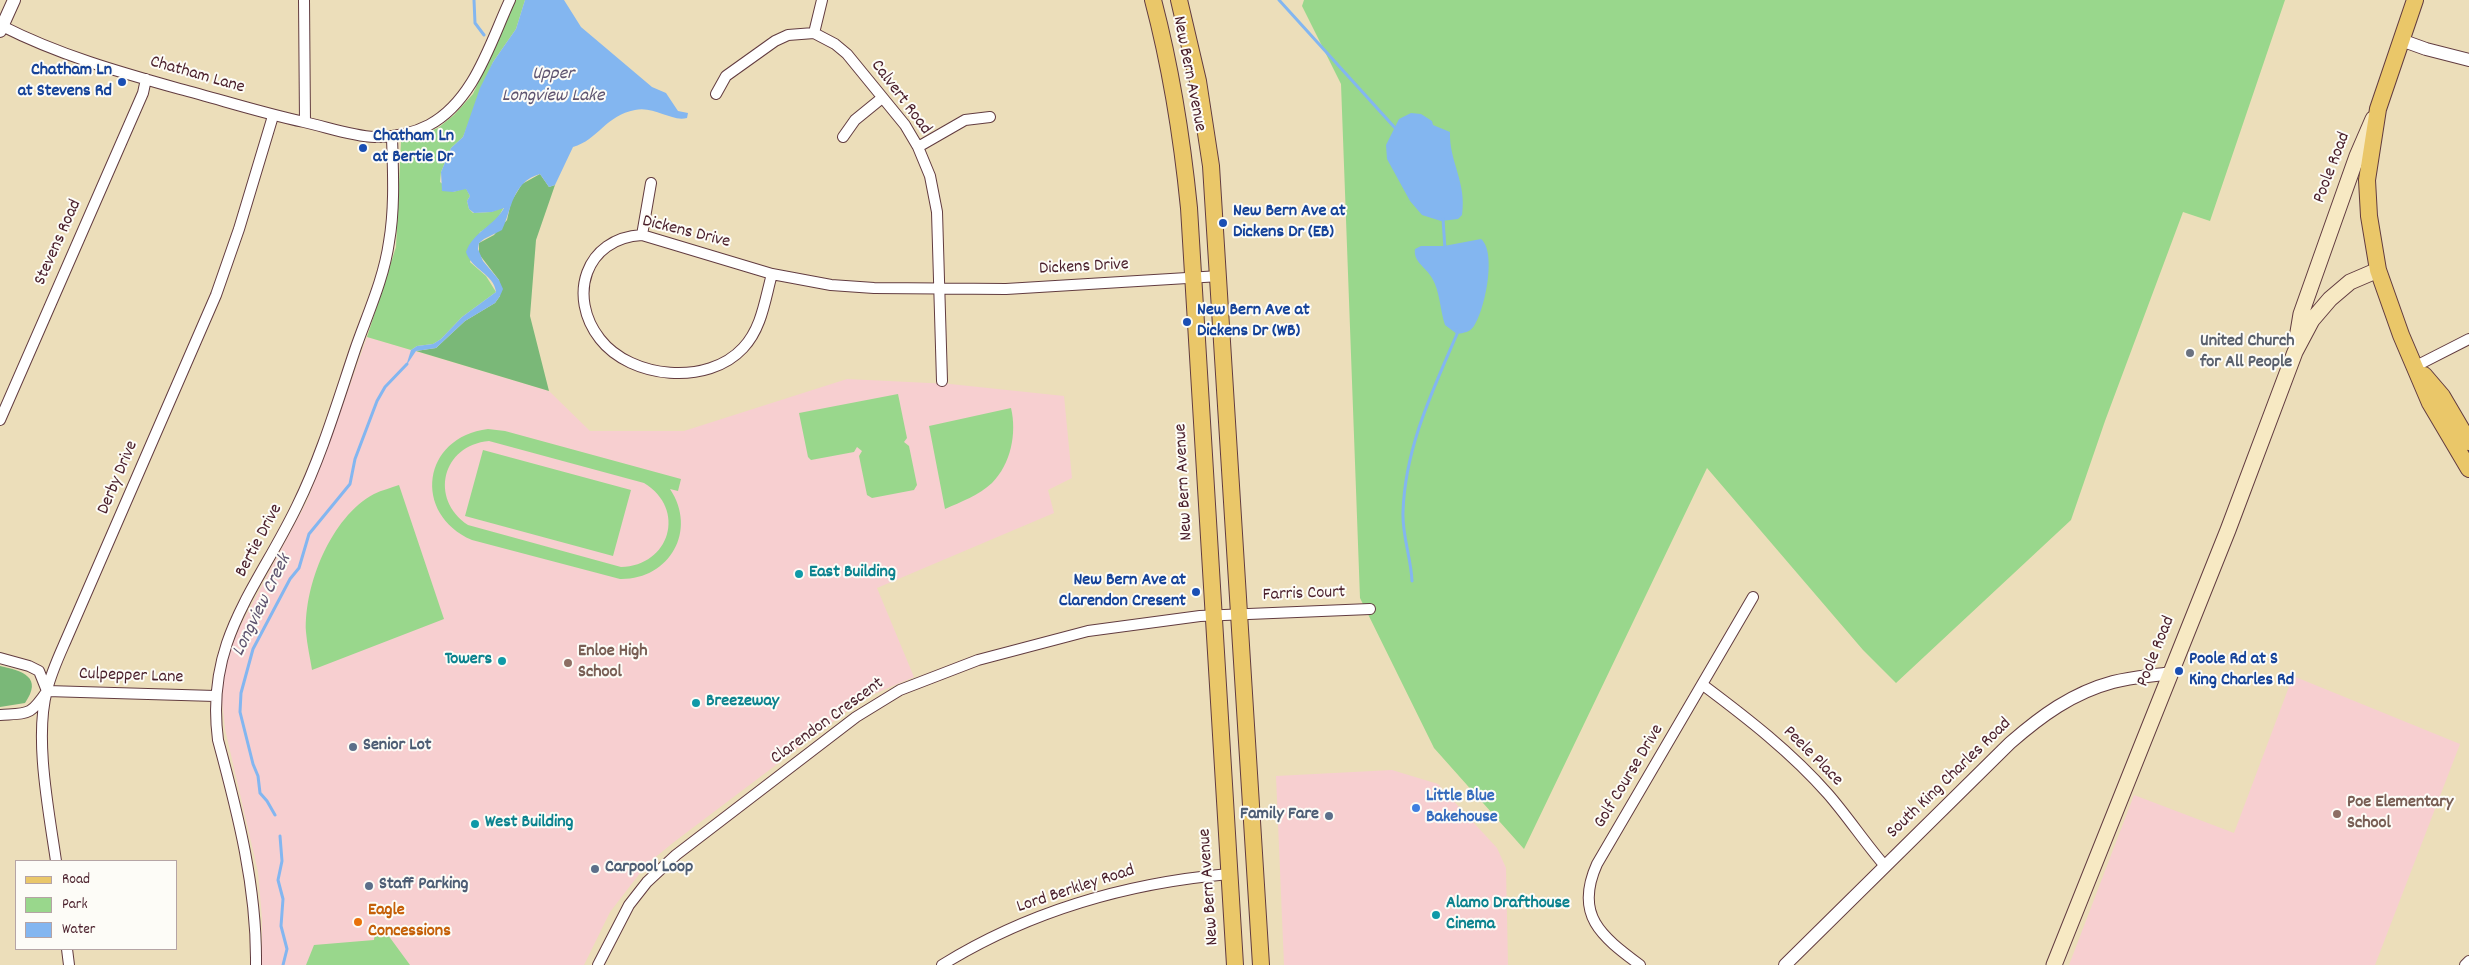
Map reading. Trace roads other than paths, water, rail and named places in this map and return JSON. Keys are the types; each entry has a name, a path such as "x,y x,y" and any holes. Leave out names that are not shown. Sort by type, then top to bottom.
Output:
{"main road":[{"name":"New Bern Avenue","path":"1153,0 1170,74 1184,161 1193,278 1235,965"},
{"name":"New Bern Avenue","path":"1179,0 1198,81 1211,166 1220,276 1261,960"},
{"name":"Poole Road","path":"2295,352 2301,314 2357,156 2376,113 2415,0"},
{"path":"2376,113 2367,180 2369,216 2378,270 2401,335 2416,366 2430,403 2469,470"},
{"name":"Poole Road","path":"2054,965 2232,521 2295,352 2312,320 2330,299 2350,282 2378,270"},
{"path":"2416,366 2442,396 2469,442"},
{"path":"1223,773 1229,788 1237,849 1242,859 1254,866"},
{"path":"1229,874 1235,875 1246,887 1261,960"}],"street":[{"path":"1,27 14,0"},
{"path":"304,0 305,122"},
{"path":"392,137 406,134 430,124 457,103 471,83 510,0"},
{"path":"716,94 726,76 775,41 788,35 814,33 822,0"},
{"name":"Chatham Lane","path":"1,27 80,60 273,116 356,134 392,137"},
{"name":"Calvert Road","path":"814,33 835,44 847,54 905,125 918,147 930,176 936,202 942,381"},
{"path":"2401,40 2426,49 2469,60"},
{"name":"Stevens Road","path":"0,420 143,93 146,79"},
{"path":"843,137 855,120 882,98"},
{"name":"Derby Drive","path":"56,860 43,765 42,744 47,691 66,640 216,295 245,212 273,116"},
{"path":"918,147 965,120 990,117"},
{"name":"Bertie Drive","path":"256,965 256,915 249,863 218,740 215,696 218,671 229,634 308,481 380,279 391,230 392,137"},
{"path":"642,235 651,183"},
{"name":"Dickens Drive","path":"772,274 755,332 735,356 723,364 697,372 682,373 648,368 621,357 606,345 594,330 585,304 586,276 596,255 603,247 619,238 642,235 772,274 831,285 1006,289 1220,276"},
{"path":"2416,366 2469,339"},
{"name":"Golf Course Drive","path":"1640,965 1604,935 1595,922 1588,906 1588,883 1597,864 1753,598"},
{"name":"Farris Court","path":"1240,614 1370,609"},
{"name":"Clarendon Crescent","path":"598,965 629,905 647,882 676,854 856,717 886,697 956,668 1048,640 1134,624 1240,614"},
{"path":"0,658 29,666 39,671 47,691 38,704 28,713 0,716"},
{"name":"South King Charles Road","path":"1785,965 2010,743 2041,716 2073,697 2113,682 2171,673"},
{"name":"Peele Place","path":"1703,685 1743,714 1786,752 1828,794 1885,866"},
{"name":"Culpepper Lane","path":"47,691 215,696"},
{"name":"Lord Berkley Road","path":"942,965 1015,926 1052,911 1117,891 1160,881 1229,874"},
{"path":"67,950 69,965"},
{"path":"2465,965 2469,961"}],"water":[{"name":"Upper Longview Lake","path":"525,0 564,0 581,27 652,87 666,93 678,111 688,113 687,118 675,118 642,109 625,113 609,122 582,144 573,147 555,185 549,187 540,174 524,183 514,197 502,230 479,243 478,249 483,261 499,280 503,289 500,296 495,303 465,321 436,348 416,351 406,366 411,350 417,346 433,344 441,339 462,317 496,292 491,281 473,263 466,252 473,239 495,220 504,208 492,212 474,213 469,209 467,201 470,196 466,189 453,192 442,191 441,172 451,148 463,137 480,88 493,62 516,29"},
{"path":"1411,113 1421,114 1432,121 1433,125 1450,132 1452,153 1462,192 1462,215 1458,219 1441,221 1422,215 1410,201 1387,159 1386,145 1399,119"},
{"path":"1481,239 1486,246 1489,268 1482,307 1474,326 1469,331 1457,334 1445,325 1435,283 1418,261 1415,249 1421,246 1444,246"}],"waterway":[{"name":"Longview Creek","path":"474,0 475,23 484,35"},
{"path":"1279,0 1396,129"},
{"path":"1443,219 1445,249"},
{"path":"1412,581 1403,521 1405,488 1409,465 1421,421 1457,330"},
{"name":"Longview Creek","path":"275,815 260,793 258,776 253,764 240,712 241,693 253,649 290,579 299,568 309,534 350,484 355,459 377,401 385,387 407,364"},
{"name":"Longview Creek","path":"280,836 282,861 278,880 283,899 281,926 287,949 283,965"}],"place":[{"name":"Chatham Ln at Stevens Rd","path":"122,82"},
{"name":"Chatham Ln at Bertie Dr","path":"363,148"},
{"name":"New Bern Ave at Dickens Dr (EB)","path":"1223,223"},
{"name":"New Bern Ave at Dickens Dr (WB)","path":"1187,322"},
{"name":"United Church for All People","path":"2190,353"},
{"name":"East Building","path":"799,574"},
{"name":"New Bern Ave at Clarendon Cresent","path":"1196,592"},
{"name":"Towers","path":"502,661"},
{"name":"Enloe High School","path":"568,663"},
{"name":"Poole Rd at S King Charles Rd","path":"2179,671"},
{"name":"Breezeway","path":"696,703"},
{"name":"Senior Lot","path":"353,747"},
{"name":"Little Blue Bakehouse","path":"1416,808"},
{"name":"Poe Elementary School","path":"2337,814"},
{"name":"Family Fare","path":"1329,816"},
{"name":"West Building","path":"475,824"},
{"name":"Carpool Loop","path":"595,869"},
{"name":"Staff Parking","path":"369,886"},
{"name":"Alamo Drafthouse Cinema","path":"1436,915"},
{"name":"Eagle Concessions","path":"358,922"}]}
